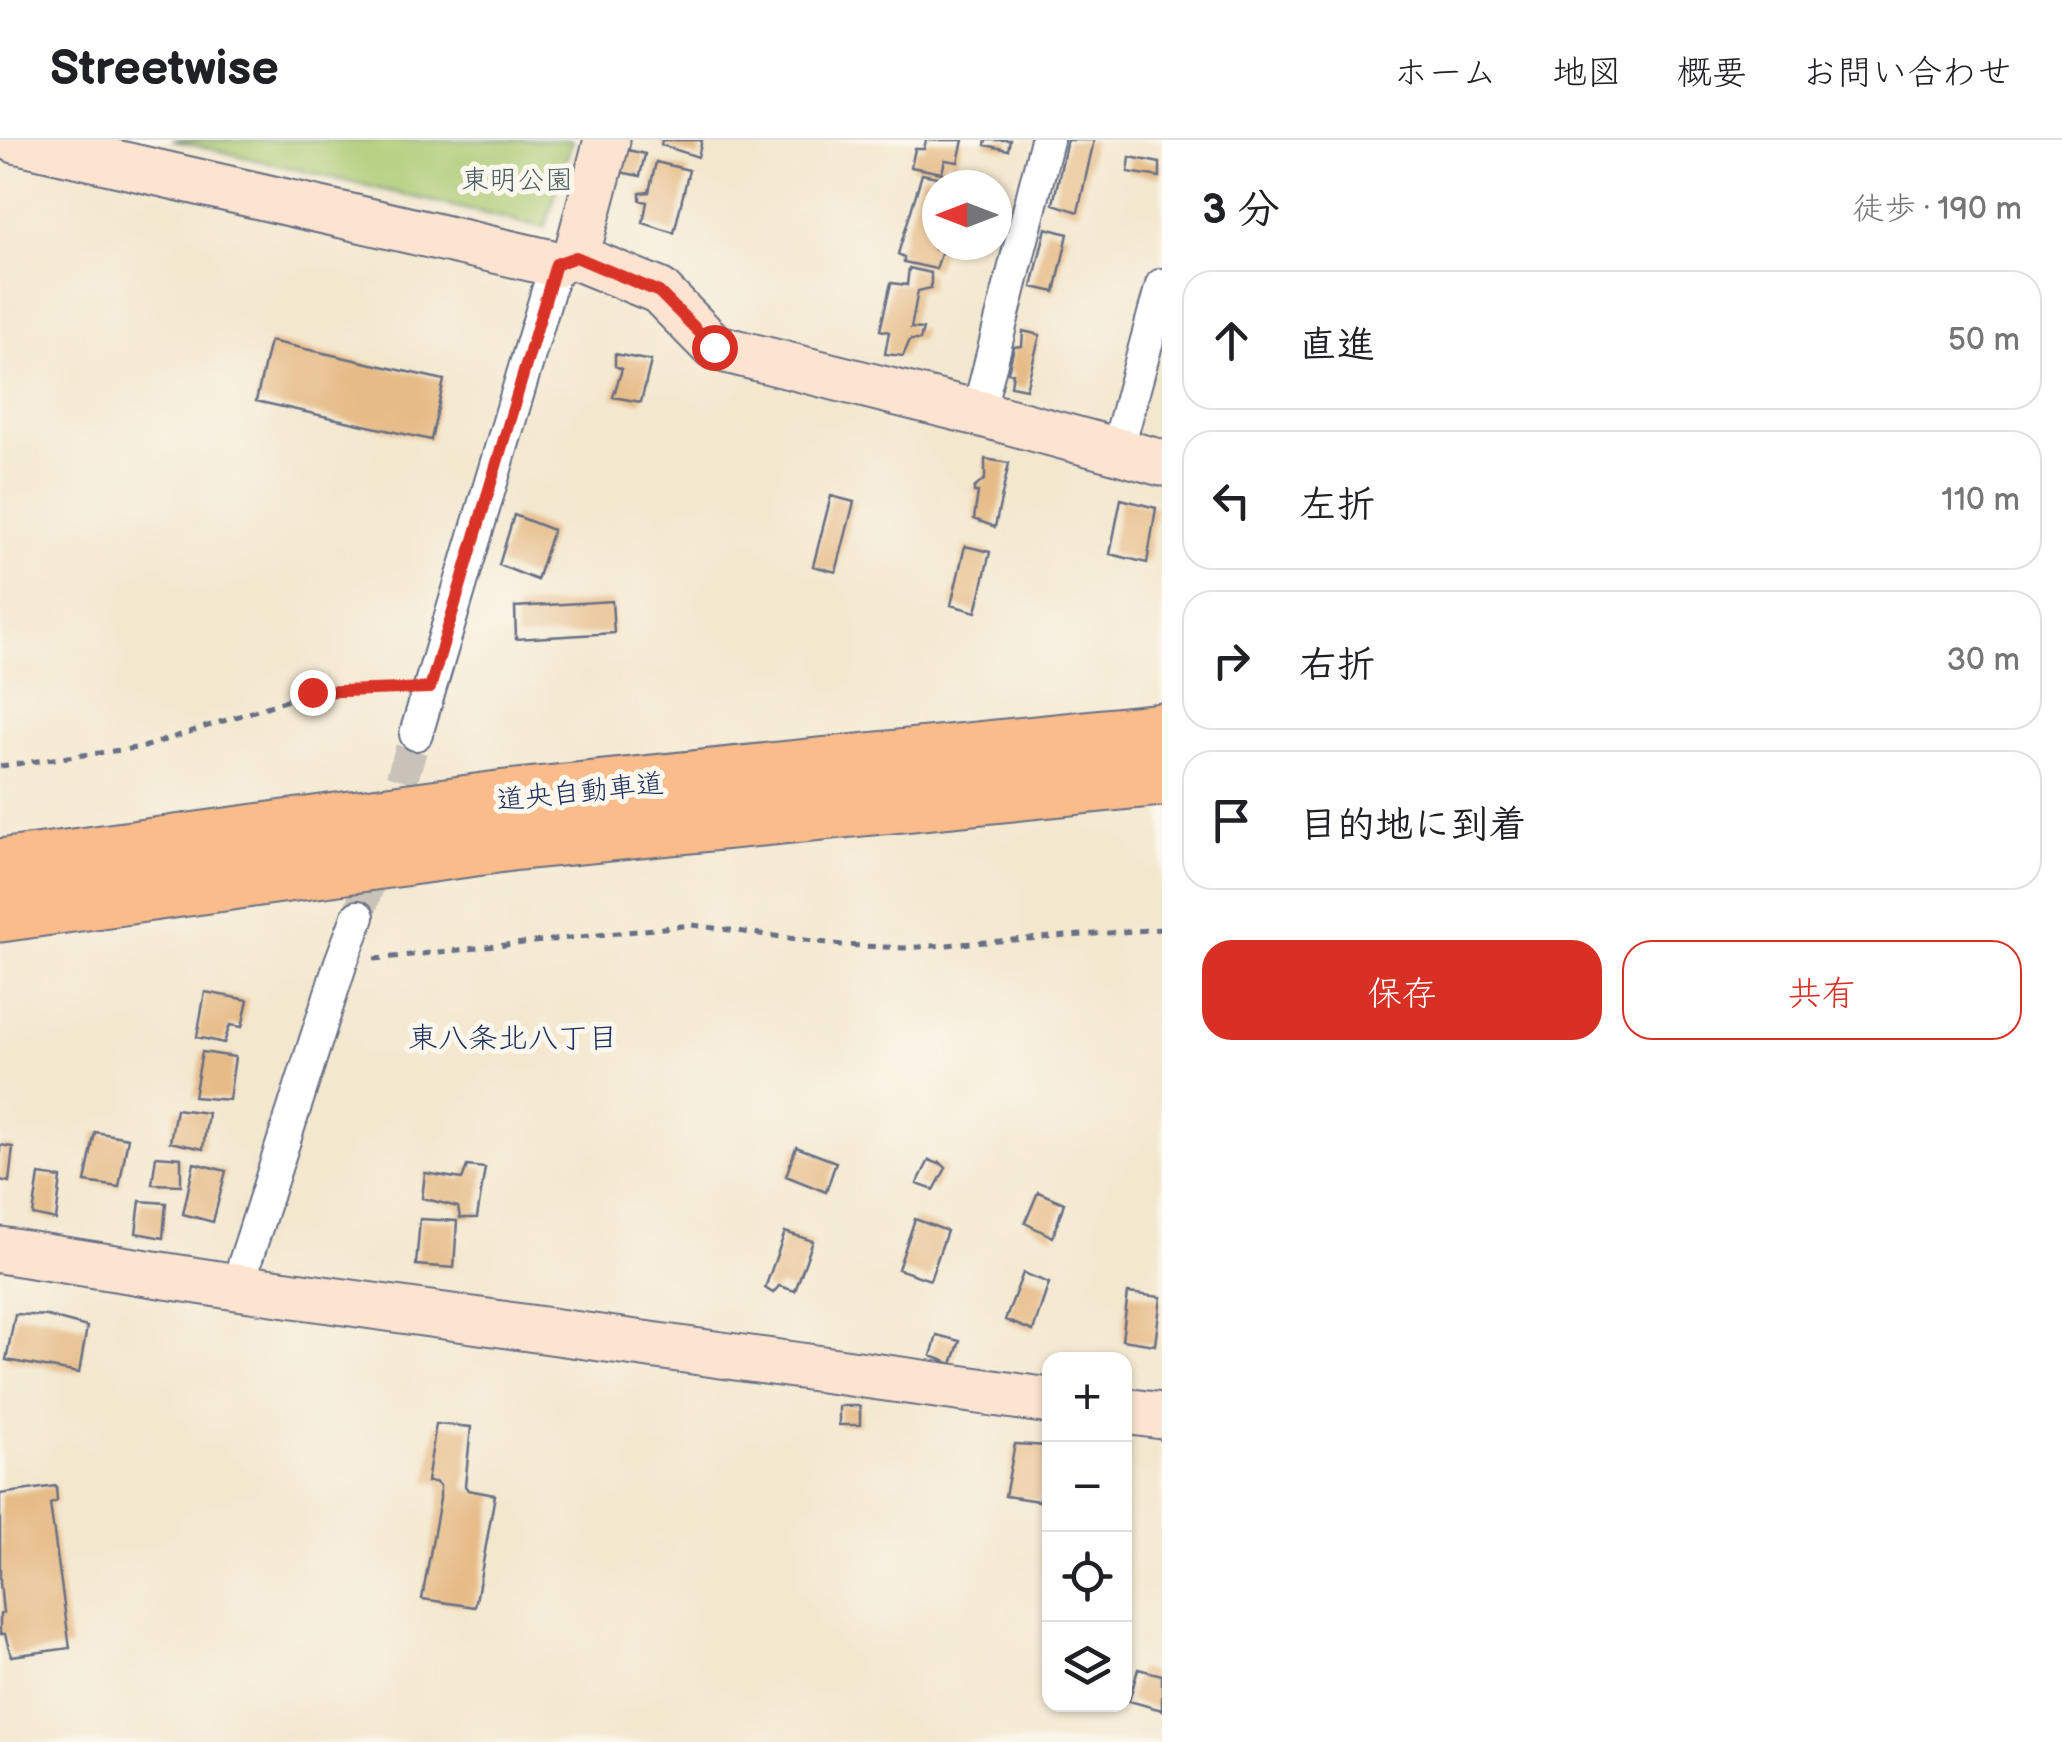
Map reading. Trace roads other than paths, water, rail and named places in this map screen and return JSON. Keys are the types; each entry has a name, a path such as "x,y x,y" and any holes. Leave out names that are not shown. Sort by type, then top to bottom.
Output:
{"highway":[{"name":"道央自動車道","path":"0,867 506,798 1162,730"},
{"name":"道央自動車道","path":"0,914 511,843 1162,778"}],"street":[{"path":"15,140 566,260 659,292 714,347 1162,463"},
{"path":"416,734 607,140"},
{"path":"978,414 1047,140"},
{"path":"1118,451 1162,285"},
{"path":"237,1287 358,916"},
{"path":"0,1250 1042,1400"},
{"path":"1132,1412 1162,1416"}],"tunnel":[{"path":"358,917 416,734"}],"district":[{"name":"東八条北八丁目","path":"513,1038"}],"park label":[{"name":"東明公園","path":"517,179"}]}
